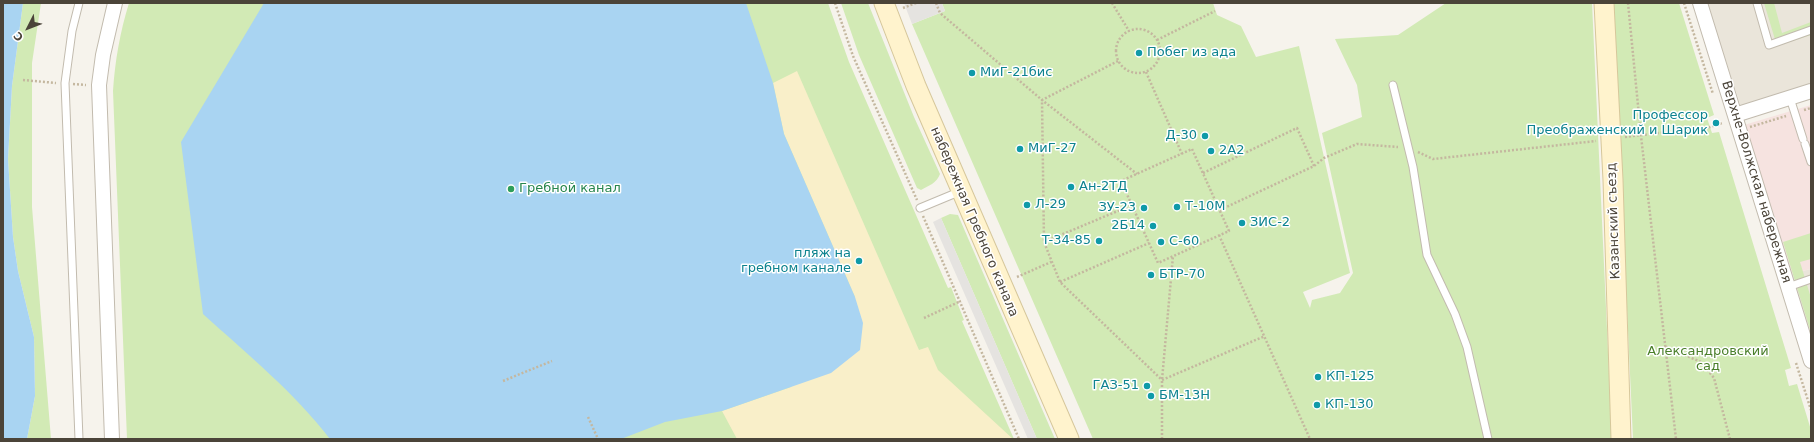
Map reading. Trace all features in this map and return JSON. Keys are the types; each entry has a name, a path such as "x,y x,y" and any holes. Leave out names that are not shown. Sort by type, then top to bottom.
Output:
{"street":[{"path":"112,439 99,86 102,55 115,3"},
{"name":"набережная Гребного канала","path":"884,3 916,86 1069,439"},
{"name":"Казанский съезд","path":"1604,3 1621,439"},
{"name":"Верхне-Волжская набережная","path":"1700,3 1811,361"},
{"path":"1735,115 1811,91"}],"lane":[{"path":"79,3 72,31 65,83 79,439"},
{"path":"1757,3 1769,45 1811,30"},
{"path":"1393,85 1409,147 1427,255 1455,314 1467,347 1488,439"},
{"path":"1790,98 1811,162"},
{"path":"920,208 961,191"},
{"path":"1788,287 1811,279"}],"path":[{"path":"835,3 853,56 962,301 1019,439"},
{"path":"903,8 916,3"},
{"path":"936,3 940,13 1042,100 1137,174"},
{"path":"1112,3 1129,31"},
{"path":"1628,3 1641,136 1676,439"},
{"path":"1157,40 1215,11"},
{"path":"1142,30 1151,33 1157,40 1160,51 1156,65 1146,72 1136,73 1127,70 1118,61 1116,48 1120,38 1129,31 1142,30"},
{"path":"1042,100 1118,61"},
{"path":"1146,72 1182,154"},
{"path":"1042,100 1044,242 1051,262 1060,282 1162,380"},
{"path":"1746,128 1811,108"},
{"path":"1641,136 1710,127 1722,123"},
{"path":"1203,173 1297,128 1314,166"},
{"path":"1220,210 1314,166 1324,158 1357,144 1409,147 1433,159 1598,141"},
{"path":"1192,149 1229,231 1158,263 1121,181 1182,154 1192,149"},
{"path":"1044,242 1132,205"},
{"path":"1219,236 1310,439"},
{"path":"1060,282 1149,243"},
{"path":"1162,439 1162,380 1173,256"},
{"path":"1017,277 1051,262"},
{"path":"924,318 962,301"},
{"path":"1162,380 1265,336"},
{"path":"1666,347 1702,362 1714,378 1730,439"},
{"path":"503,381 552,361"},
{"path":"588,417 598,439"}],"shaded area":[{"path":"904,3 942,3 945,11 912,24"},
{"path":"1707,3 1811,3 1811,85 1741,107"},
{"path":"1811,105 1811,269 1790,274 1744,125"},
{"path":"941,218 1037,439 1028,439 933,222"},
{"path":"1811,269 1811,341 1790,274"}],"green space":[{"path":"23,3 41,3 32,63 32,207 51,439 27,439 35,396 34,337 18,271 13,237 8,159 12,86"},
{"name":"Гребной канал","path":"129,3 828,3 849,62 948,288 951,287 964,320 962,321 1014,439 127,439 113,91 118,47"},
{"path":"841,3 868,3 914,117 940,174 935,182 921,190 917,188 859,55"},
{"path":"942,3 1213,3 1217,15 1241,26 1256,57 1299,46 1350,273 1303,292 1310,308 1312,300 1340,293 1353,273 1322,133 1362,117 1357,85 1335,39 1398,35 1446,3 1592,3 1612,439 1093,439 912,24 945,11"},
{"name":"Александровский сад","path":"1613,3 1679,3 1714,115 1707,118 1712,133 1719,132 1791,368 1785,370 1789,386 1797,384 1811,430 1811,439 1633,439"},
{"path":"1764,3 1774,3 1782,33 1811,22 1811,35 1777,46"},
{"path":"950,214 958,215 1055,439 1037,439 941,218"},
{"path":"1811,233 1811,259 1800,262 1811,298 1811,333 1783,242"}],"sand":[{"name":"пляж на гребном канале","path":"797,71 919,350 928,347 938,370 1013,439 737,439 722,411 791,387 855,297 784,134 773,83"}],"water":[{"path":"3,3 23,3 12,86 8,159 13,237 18,271 34,337 35,396 27,439 3,439"},
{"name":"Гребной канал","path":"264,3 746,3 773,83 784,134 855,297 863,323 860,350 831,373 722,411 665,422 621,439 330,439 286,389 203,314 181,142"}],"place":[{"name":"Побег из ада","path":"1139,53"},
{"name":"МиГ-21бис","path":"972,73"},
{"name":"Профессор Преображенский и Шарик","path":"1716,123"},
{"name":"Д-30","path":"1205,136"},
{"name":"МиГ-27","path":"1020,149"},
{"name":"2А2","path":"1211,151"},
{"name":"Ан-2ТД","path":"1071,187"},
{"name":"Гребной канал","path":"511,189"},
{"name":"Л-29","path":"1027,205"},
{"name":"Т-10М","path":"1177,207"},
{"name":"ЗУ-23","path":"1144,208"},
{"name":"ЗИС-2","path":"1242,223"},
{"name":"2Б14","path":"1153,226"},
{"name":"T-34-85","path":"1099,241"},
{"name":"С-60","path":"1161,242"},
{"name":"пляж на гребном канале","path":"859,261"},
{"name":"БТР-70","path":"1151,275"},
{"name":"КП-125","path":"1318,377"},
{"name":"ГАЗ-51","path":"1147,386"},
{"name":"БМ-13Н","path":"1151,396"},
{"name":"КП-130","path":"1317,405"}]}
